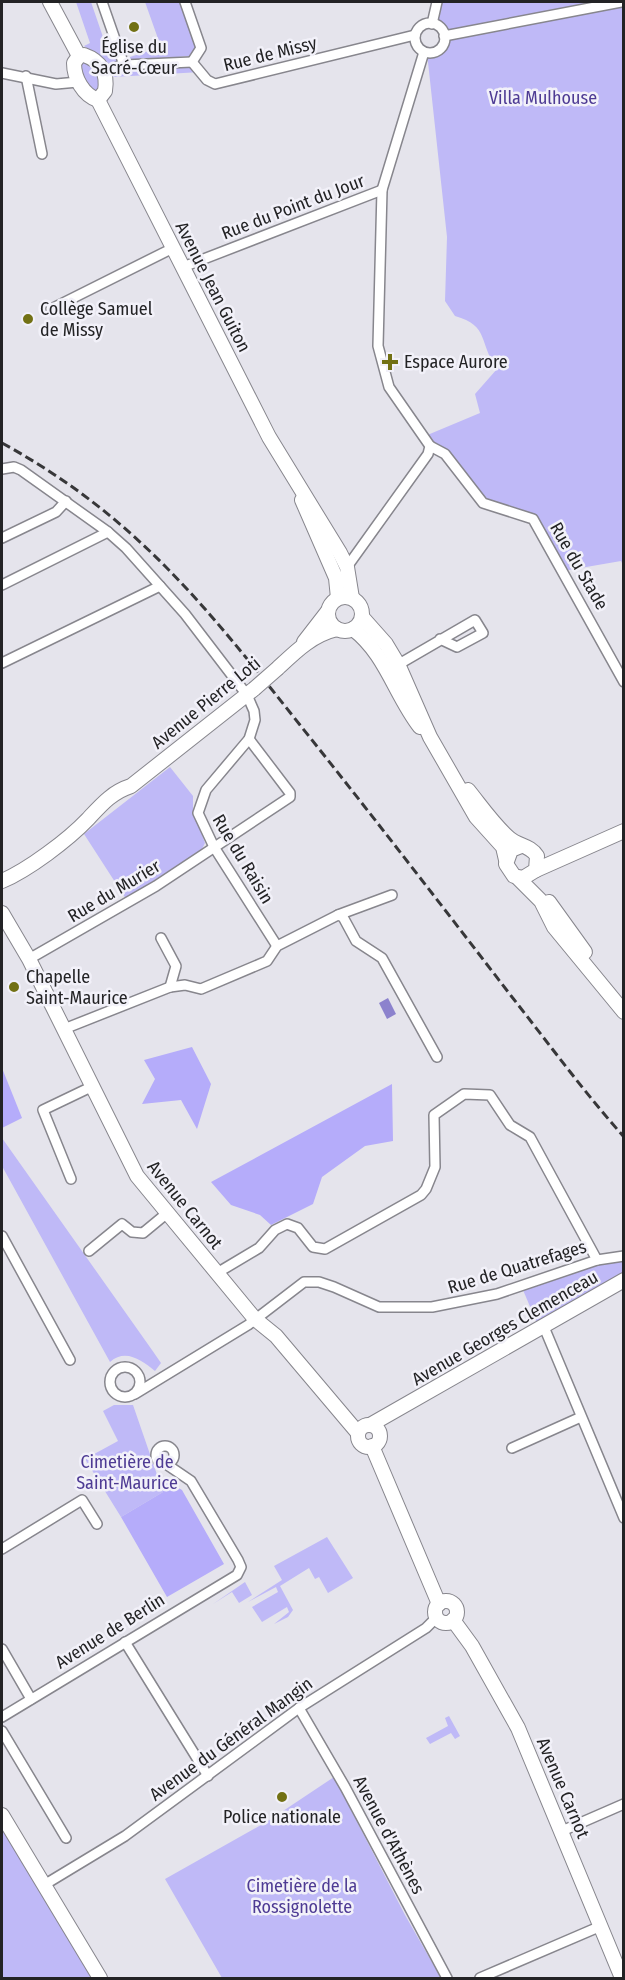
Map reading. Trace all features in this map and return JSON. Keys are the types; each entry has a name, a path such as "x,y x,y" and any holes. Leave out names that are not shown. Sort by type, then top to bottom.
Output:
{"main road":[{"path":"50,2 79,56"},
{"path":"79,56 88,57 105,70 105,91 98,100 90,96 78,82 74,63 79,56"},
{"name":"Avenue Jean Guiton","path":"98,100 299,490 314,509 346,567 352,598"},
{"name":"Avenue Jean Guiton","path":"299,490 306,514 336,578 338,598"},
{"path":"393,668 352,629 337,629 330,621 328,610 338,598 352,598 360,606 362,617 386,644 393,668 430,737 476,817 498,839 510,873 541,901 554,927 624,1012"},
{"name":"Avenue Pierre Loti","path":"302,646 328,610"},
{"path":"352,629 362,617"},
{"name":"Avenue Pierre Loti","path":"2,890 6,879 88,819 93,811 119,790 131,786 251,692 302,646 322,632 337,629"},
{"path":"452,773 507,836 521,846 530,848 536,854 559,860"},
{"path":"518,878 624,831"},
{"path":"506,860 511,850 521,846"},
{"path":"536,854 534,872 559,917 624,999"},
{"name":"Avenue Carnot","path":"2,913 7,932 29,959 137,1176 166,1214 255,1319 276,1336 342,1411 365,1428"},
{"name":"Avenue Georges Clemenceau","path":"365,1428 624,1280"},
{"name":"Avenue Georges Clemenceau","path":"376,1442 404,1406"},
{"path":"376,1442 361,1443 365,1428 378,1431 376,1442 438,1611"},
{"name":"Avenue Carnot","path":"438,1611 445,1623 453,1620 472,1646 518,1728 622,1978"},
{"path":"2,1815 100,1978"}],"street":[{"path":"102,2 124,65"},
{"path":"105,70 124,65 192,62 201,48 185,2"},
{"path":"432,24 437,2"},
{"path":"444,36 621,2"},
{"path":"432,24 440,28 444,36 443,45 439,50 424,52 416,43 416,35 423,25 432,24"},
{"name":"Rue de Missy","path":"192,62 207,80 215,84 416,35"},
{"name":"Rue du Stade","path":"424,52 382,190 379,353 389,387 430,446 451,461 483,503 532,519 624,682"},
{"path":"2,73 26,76 56,84 78,82"},
{"path":"26,76 42,154"},
{"name":"Rue du Point du Jour","path":"183,267 382,190"},
{"path":"51,309 173,248"},
{"path":"346,567 428,454 430,446"},
{"path":"2,469 14,467 21,470 108,532 160,586 251,692"},
{"path":"2,538 56,512 66,501"},
{"path":"2,585 108,532"},
{"path":"2,663 160,586"},
{"path":"393,668 440,639"},
{"name":"Rue du Raisin","path":"251,692 255,720 249,739 201,799 199,818 214,848 277,946"},
{"name":"Rue du Murier","path":"29,959 127,904 290,797 290,793 249,739"},
{"path":"64,1029 170,987 185,985 201,989 267,961 277,946 338,915 392,895"},
{"path":"338,915 343,917 362,947 382,958 436,1058"},
{"path":"161,938 176,966 170,987"},
{"path":"71,1179 43,1110 91,1087"},
{"path":"217,1273 259,1248 275,1230 287,1224 298,1228 314,1247 325,1249 420,1195 426,1189 435,1167 434,1114 468,1093 490,1095 510,1125 530,1137 597,1260"},
{"path":"88,1251 122,1224 132,1232 143,1233 166,1214"},
{"path":"2,1239 70,1360"},
{"name":"Rue de Quatrefages","path":"135,1394 255,1319 296,1286 309,1281 334,1287 379,1308 422,1308 496,1294 597,1260 624,1256"},
{"path":"544,1327 624,1518"},
{"path":"512,1448 581,1417"},
{"name":"Avenue de Berlin","path":"2,1717 237,1575 241,1567 238,1560 191,1481 166,1464"},
{"path":"2,1549 82,1500 97,1524"},
{"name":"Avenue du Général Mangin","path":"44,1885 125,1836 299,1708 426,1628 438,1611"},
{"path":"125,1642 208,1776"},
{"path":"2,1649 31,1699"},
{"name":"Avenue d'Athènes","path":"299,1708 345,1787 447,1978"},
{"path":"2,1731 66,1838"},
{"path":"562,1831 624,1804"},
{"path":"480,1978 601,1926"}],"green space":[{"path":"76,2 91,2 103,37 112,32 124,65 192,62 201,72 113,77 106,61 84,46 90,43"},
{"path":"145,2 185,2 201,48 189,56 129,61 127,58 161,47"},
{"name":"Villa Mulhouse","path":"437,2 623,2 623,565 621,561 563,571 533,519 483,503 425,436 480,413 475,394 497,369 479,330 466,320 455,316 445,301 447,237 427,53 439,50 444,42 443,31 436,25"},
{"path":"76,58 100,64 105,91 90,96"},
{"path":"170,767 193,796 193,810 205,843 202,849 126,899 84,834"},
{"path":"2,1138 161,1363 155,1371 139,1360 128,1356 116,1358 110,1362 2,1166"},
{"path":"615,1260 623,1261 623,1272 537,1323 523,1290"},
{"name":"Cimetière de Saint-Maurice","path":"114,1405 133,1405 163,1492 121,1517 85,1459 118,1441 103,1411"},
{"path":"327,1537 353,1578 328,1593 319,1577 315,1579 309,1568 280,1586 293,1610 288,1617 274,1624 289,1612 287,1607 262,1622 252,1607 278,1592 276,1587 248,1602 282,1580 274,1566"},
{"path":"245,1582 252,1595 239,1603 232,1592 213,1604"},
{"path":"449,1716 460,1736 455,1739 451,1733 430,1744 426,1738 448,1726 445,1718"},
{"name":"Cimetière de la Rossignolette","path":"334,1777 405,1915 441,1978 222,1978 165,1879 268,1821"},
{"path":"2,1828 93,1978 2,1978"}],"shaded area":[{"path":"388,998 396,1014 387,1019 379,1003"},
{"path":"192,1047 211,1084 197,1129 181,1100 142,1104 155,1079 144,1060"},
{"path":"2,1068 22,1118 2,1128"},
{"path":"392,1084 393,1141 365,1146 322,1177 313,1204 271,1225 260,1215 231,1205 211,1182"},
{"path":"159,1476 182,1490 224,1564 167,1597 121,1517 163,1492"}],"railway":[{"path":"2,443 50,472 92,502 131,534 200,604 327,759 567,1068 624,1137"}],"place":[{"name":"Église du Sacré-Cœur","path":"134,27"},
{"name":"Collège Samuel de Missy","path":"28,319"},
{"name":"Espace Aurore","path":"390,362"},
{"name":"Chapelle Saint-Maurice","path":"14,987"},
{"name":"Police nationale","path":"282,1797"}]}
